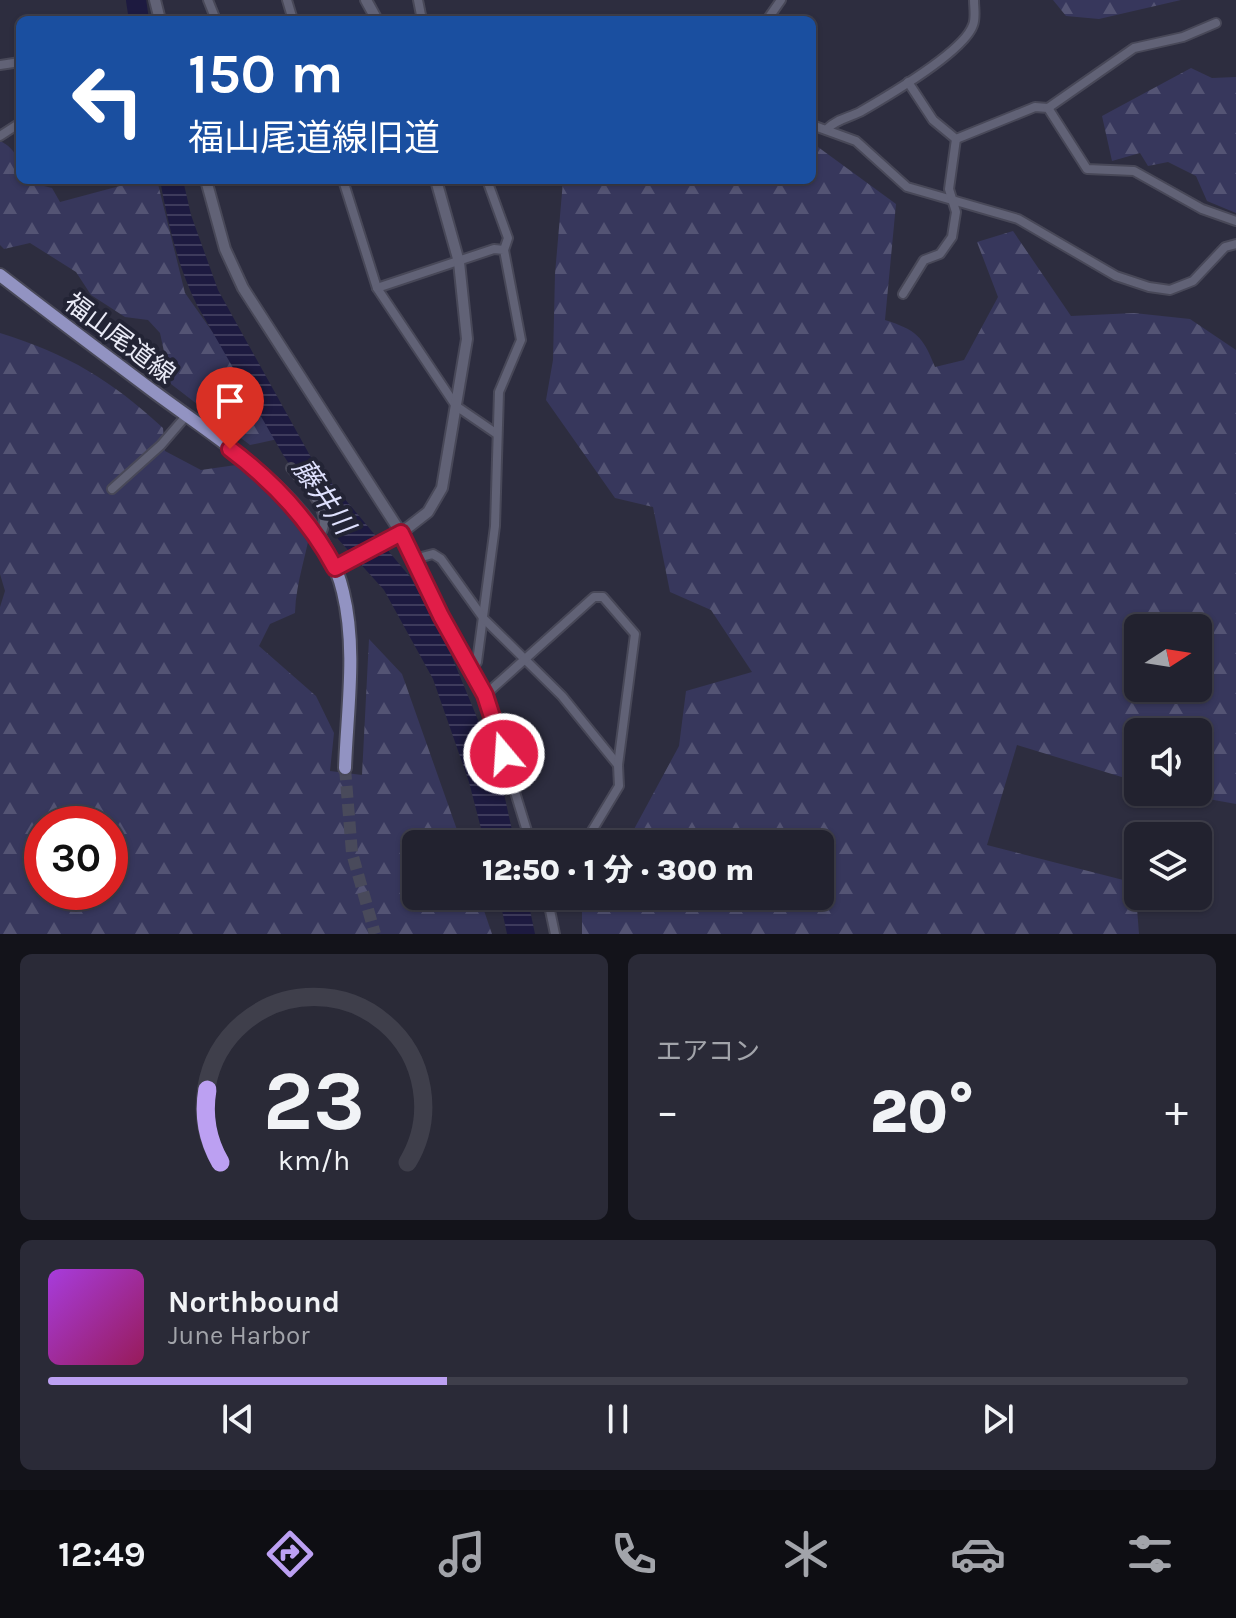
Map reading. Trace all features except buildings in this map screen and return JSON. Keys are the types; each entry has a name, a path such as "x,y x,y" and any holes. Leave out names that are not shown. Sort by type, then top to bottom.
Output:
{"main road":[{"name":"福山尾道線","path":"0,275 251,465 290,502 318,537 335,568 345,603 350,648 345,768"}],"street":[{"path":"827,129 835,121 857,114 927,72 969,34 975,22 974,0"},
{"path":"956,139 1035,107 1048,108 1134,48 1183,37 1216,23"},
{"path":"908,82 933,120 956,139"},
{"path":"1048,108 1087,169 1134,171 1202,209 1236,221"},
{"path":"816,126 856,141 907,187 951,197 1018,219 1116,276 1149,287 1170,290 1193,281 1225,247 1236,244"},
{"path":"903,294 924,260 940,254 952,237 956,212 949,189 956,139"},
{"path":"207,184 225,249 243,288 401,533 485,695 527,830"},
{"path":"344,184 377,288 456,406 497,434"},
{"path":"335,568 401,533 428,512 442,488 467,339 459,262 437,184"},
{"path":"471,671 477,662 495,526 499,392 521,340 504,250 508,238 488,184"},
{"path":"377,288 494,249 504,250"},
{"path":"112,489 161,445 186,416"},
{"path":"291,468 305,482 326,521 326,529 318,537"},
{"path":"414,559 433,554 441,559 484,619 562,696 618,765"},
{"path":"485,695 594,597 603,597 635,634 618,765 619,786 592,830"},
{"path":"550,910 555,934"}],"green space":[{"path":"1053,0 1181,0 1099,19 1066,16"},
{"path":"1191,68 1212,78 1236,77 1236,213 1207,201 1196,176 1168,162 1148,166 1140,153 1112,161 1102,116"},
{"path":"0,141 16,157 16,184 52,188 60,202 127,184 158,184 185,293 287,437 250,445 171,384 160,333 148,320 125,317 91,295 76,272 30,243 4,249 0,245"},
{"path":"818,147 896,204 885,320 917,336 935,367 964,360 998,297 977,242 1013,231 1071,316 1134,313 1190,319 1236,350 1236,804 1212,800 1212,718 1124,718 1124,778 1017,745 987,845 1124,880 1124,910 1137,910 1139,934 582,934 583,910 834,910 834,830 634,830 679,746 686,691 752,672 711,610 670,592 653,507 615,498 546,400 553,360 555,274 563,184 816,184"},
{"path":"0,333 47,350 107,382 163,428 165,451 201,470 243,464 312,519 295,613 270,624 259,646 316,696 334,733 330,771 362,775 369,639 402,674 457,830 402,830 402,910 484,910 492,934 0,934 0,607 5,591 0,574"}],"water":[{"path":"161,184 184,184 191,215 218,290 313,461 411,578 452,657 499,771 512,830 481,830 469,782 433,679 384,590 338,539 282,453 197,305 174,244"},
{"path":"502,910 530,910 535,934 507,934"}],"waterway":[{"name":"藤井川","path":"136,0 138,16"}],"tunnel":[{"path":"345,768 352,853 375,934"}],"route":[{"path":"230,449 290,502 318,537 335,568 401,533 441,616 485,695 504,754"}]}
